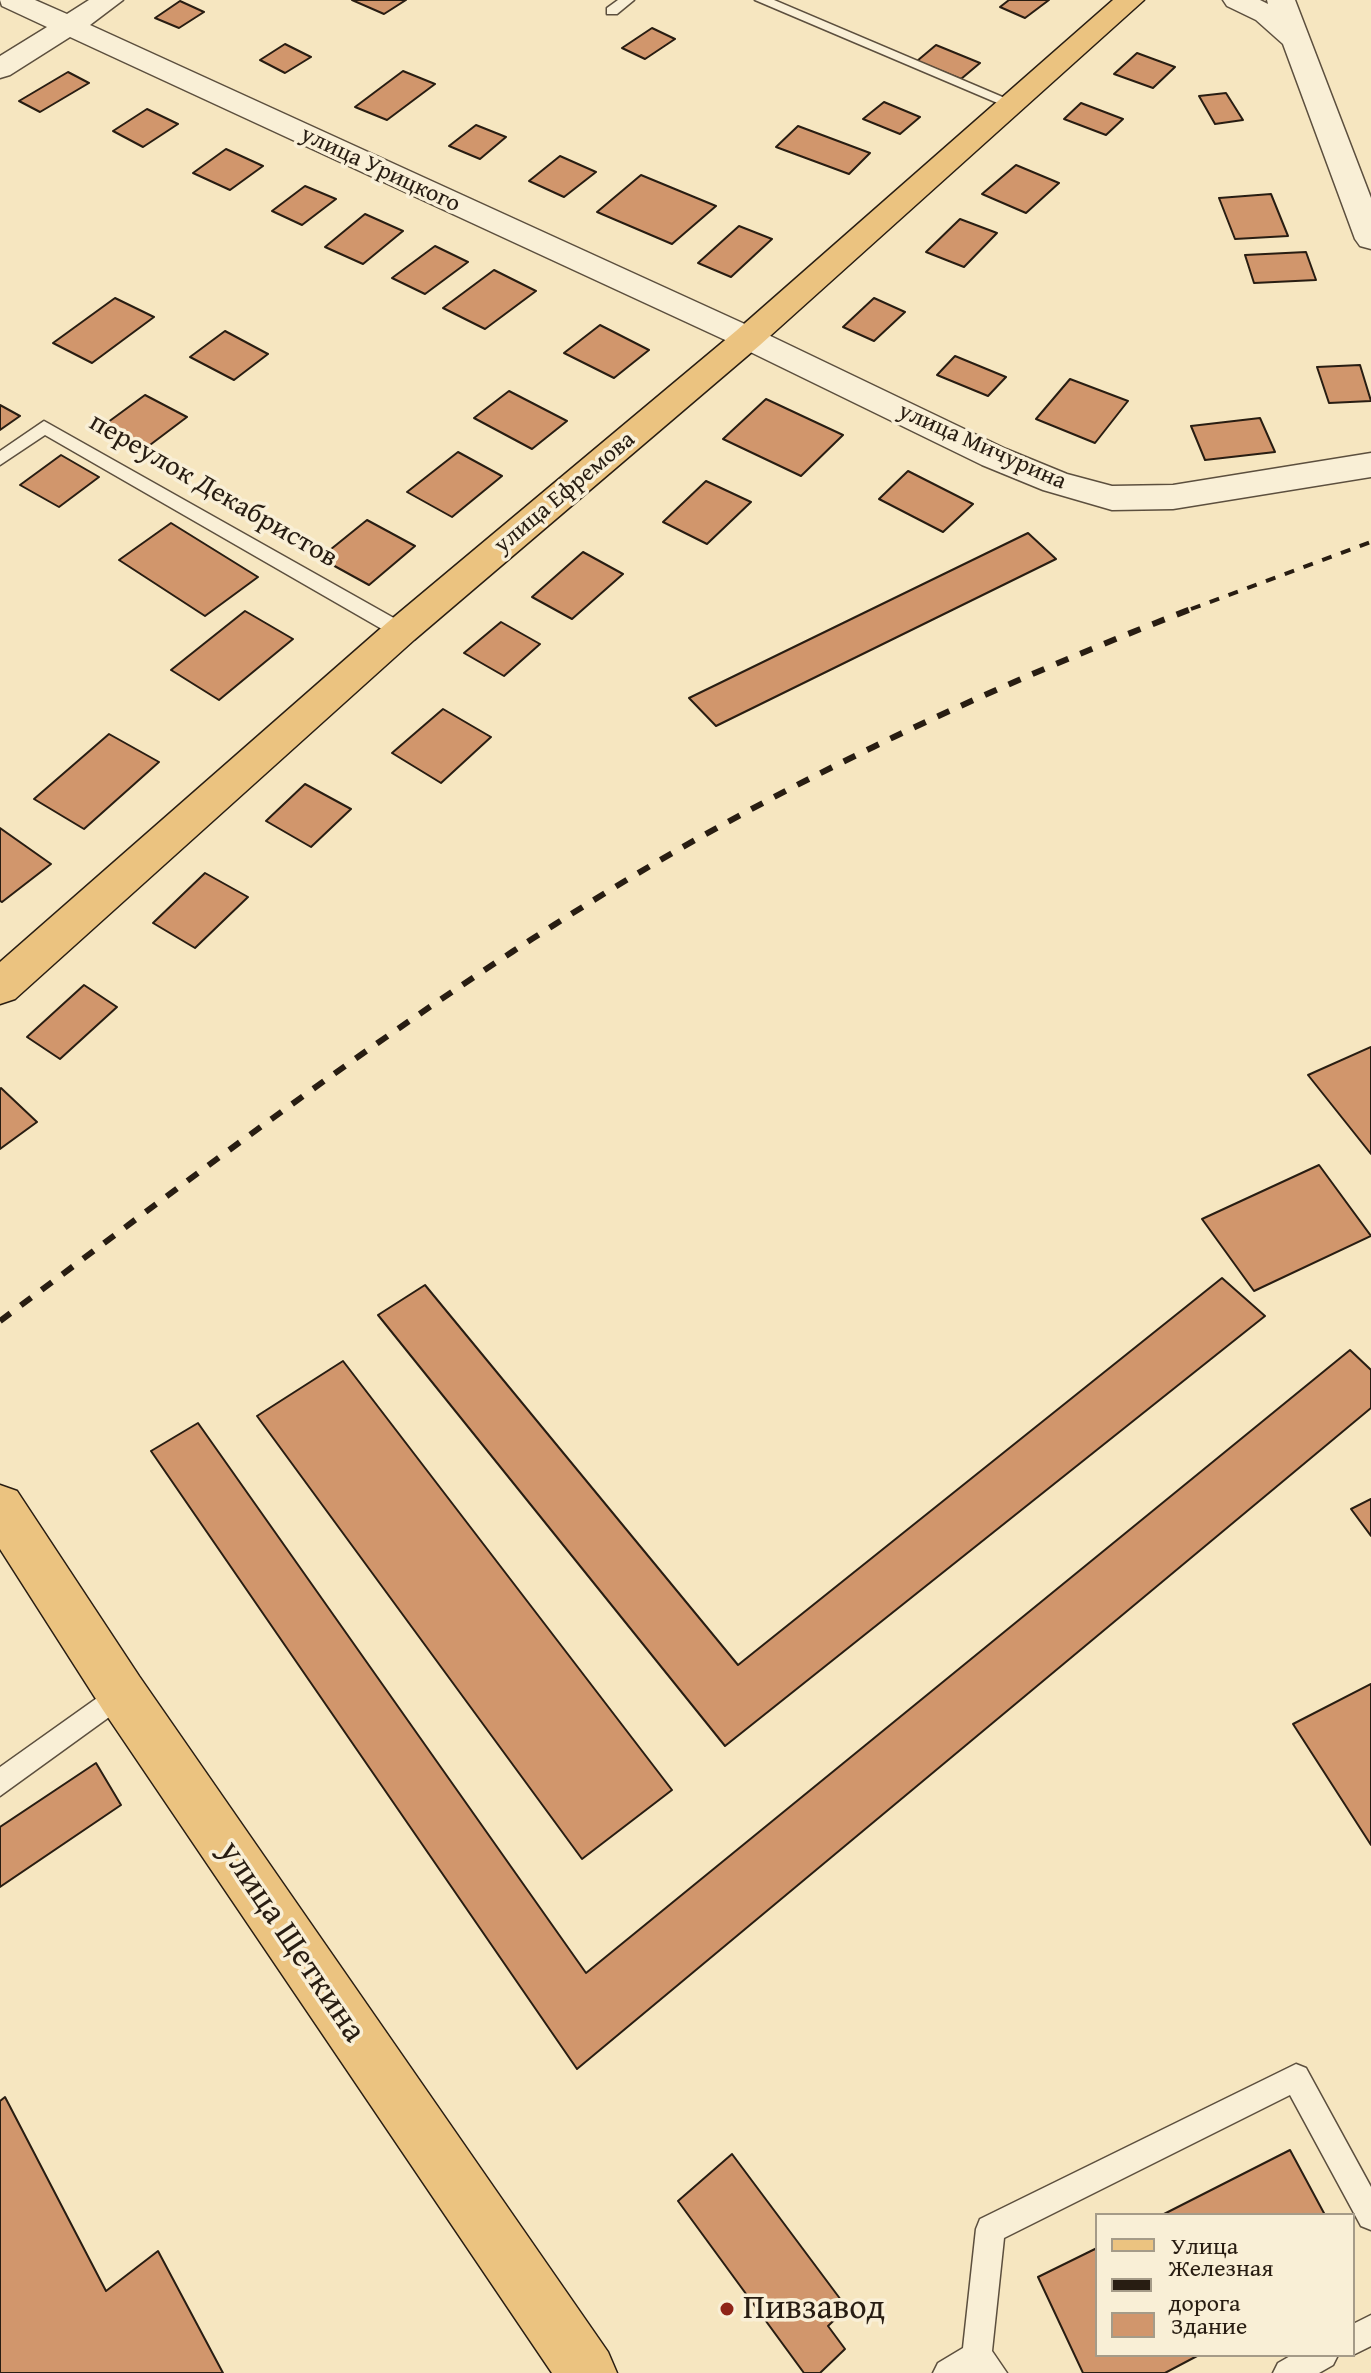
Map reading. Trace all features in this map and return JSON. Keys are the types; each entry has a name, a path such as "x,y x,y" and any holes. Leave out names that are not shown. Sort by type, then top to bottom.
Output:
{"main road":[{"name":"улица Ефремова","path":"0,987 401,631 748,338 1131,2"},
{"name":"улица Щеткина","path":"0,1507 121,1693 587,2373"}],"street":[{"name":"улица Урицкого","path":"12,0 748,338"},
{"path":"0,69 109,0"},
{"path":"1237,0 1266,14 1299,42"},
{"path":"1281,0 1371,239"},
{"name":"улица Мичурина","path":"748,338 994,457 1055,482 1112,498 1173,497 1371,465"}],"lane":[{"path":"612,11 627,0"},
{"path":"762,0 1012,104"},
{"name":"переулок Декабристов","path":"0,459 44,427 401,631"},
{"path":"0,1783 121,1693"},
{"path":"948,2373 985,2364 990,2229 1296,2078 1371,2216"},
{"path":"1288,2373 1319,2357"}],"building":[{"path":"352,0 406,0 384,14"},
{"path":"1009,0 1049,0 1025,18 1000,7"},
{"path":"180,1 204,12 179,28 155,18"},
{"path":"652,28 675,39 645,59 622,48"},
{"path":"285,44 311,57 285,73 260,60"},
{"path":"936,45 980,63 961,79 917,61"},
{"path":"1137,53 1175,67 1153,88 1114,74"},
{"path":"403,71 435,84 387,120 355,107"},
{"path":"68,72 89,83 40,112 19,101"},
{"path":"1226,93 1243,120 1215,124 1199,96"},
{"path":"884,102 920,117 900,134 863,119"},
{"path":"1081,103 1123,119 1106,135 1064,119"},
{"path":"147,109 178,124 143,147 113,131"},
{"path":"476,125 506,137 480,159 449,146"},
{"path":"798,126 870,153 849,174 776,147"},
{"path":"226,149 263,166 230,190 193,173"},
{"path":"560,156 596,172 564,197 529,181"},
{"path":"1016,165 1059,183 1026,213 982,194"},
{"path":"641,175 716,206 672,244 597,212"},
{"path":"305,186 336,199 302,225 272,211"},
{"path":"1271,194 1288,236 1235,239 1219,198"},
{"path":"365,214 403,231 363,264 325,247"},
{"path":"960,219 997,233 964,267 926,252"},
{"path":"739,226 772,239 731,277 698,263"},
{"path":"435,246 468,262 425,294 392,278"},
{"path":"1306,252 1316,280 1254,283 1245,255"},
{"path":"494,270 536,291 485,329 443,308"},
{"path":"115,298 154,317 92,363 53,343"},
{"path":"874,298 905,312 874,341 843,327"},
{"path":"600,325 649,350 614,378 564,353"},
{"path":"225,331 268,354 234,380 190,357"},
{"path":"955,356 1006,377 988,396 937,375"},
{"path":"1360,365 1371,401 1329,403 1317,367"},
{"path":"1070,379 1128,401 1095,443 1036,419"},
{"path":"509,391 567,421 532,449 474,418"},
{"path":"145,395 187,417 142,451 100,428"},
{"path":"766,399 843,435 801,476 723,439"},
{"path":"0,405 20,416 0,430"},
{"path":"1260,418 1275,452 1205,460 1191,426"},
{"path":"458,452 502,476 452,517 407,492"},
{"path":"61,455 99,477 59,507 20,485"},
{"path":"908,471 973,504 943,532 879,499"},
{"path":"706,481 751,502 707,544 663,522"},
{"path":"367,520 415,546 369,585 320,558"},
{"path":"171,523 258,577 205,616 119,560"},
{"path":"1028,533 1056,559 716,726 689,698"},
{"path":"583,552 623,574 572,619 532,597"},
{"path":"245,611 293,639 219,700 171,670"},
{"path":"501,622 540,644 504,676 464,653"},
{"path":"443,709 491,737 441,783 392,753"},
{"path":"109,734 159,762 84,829 34,799"},
{"path":"305,784 351,809 311,847 266,821"},
{"path":"0,828 51,864 2,902 0,901"},
{"path":"205,873 248,897 195,948 153,923"},
{"path":"84,985 117,1007 60,1059 27,1037"},
{"path":"1371,1047 1371,1154 1308,1075"},
{"path":"0,1089 37,1122 0,1149"},
{"path":"1319,1165 1371,1236 1254,1291 1202,1219"},
{"path":"1222,1278 1265,1316 725,1746 378,1315 425,1285 738,1665"},
{"path":"1350,1350 1371,1370 1371,1408 577,2069 151,1451 198,1423 586,1973"},
{"path":"343,1361 672,1790 582,1859 257,1416"},
{"path":"1371,1499 1371,1536 1351,1509"},
{"path":"1371,1684 1371,1845 1293,1724"},
{"path":"96,1763 121,1805 0,1887 0,1827"},
{"path":"5,2097 106,2291 158,2251 223,2373 0,2373 0,2101"},
{"path":"1290,2150 1324,2213 1166,2213"},
{"path":"732,2154 847,2308 828,2326 845,2349 820,2373 804,2373 678,2201"},
{"path":"1095,2249 1095,2357 1195,2357 1165,2373 1083,2373 1038,2277"}],"railway":[{"path":"1192,609 1371,542"},
{"path":"1192,609 1196,607"},
{"path":"0,1321 333,1074 592,901 806,780 999,689 1192,609"}],"place":[{"name":"Пивзавод","path":"727,2309"}]}
